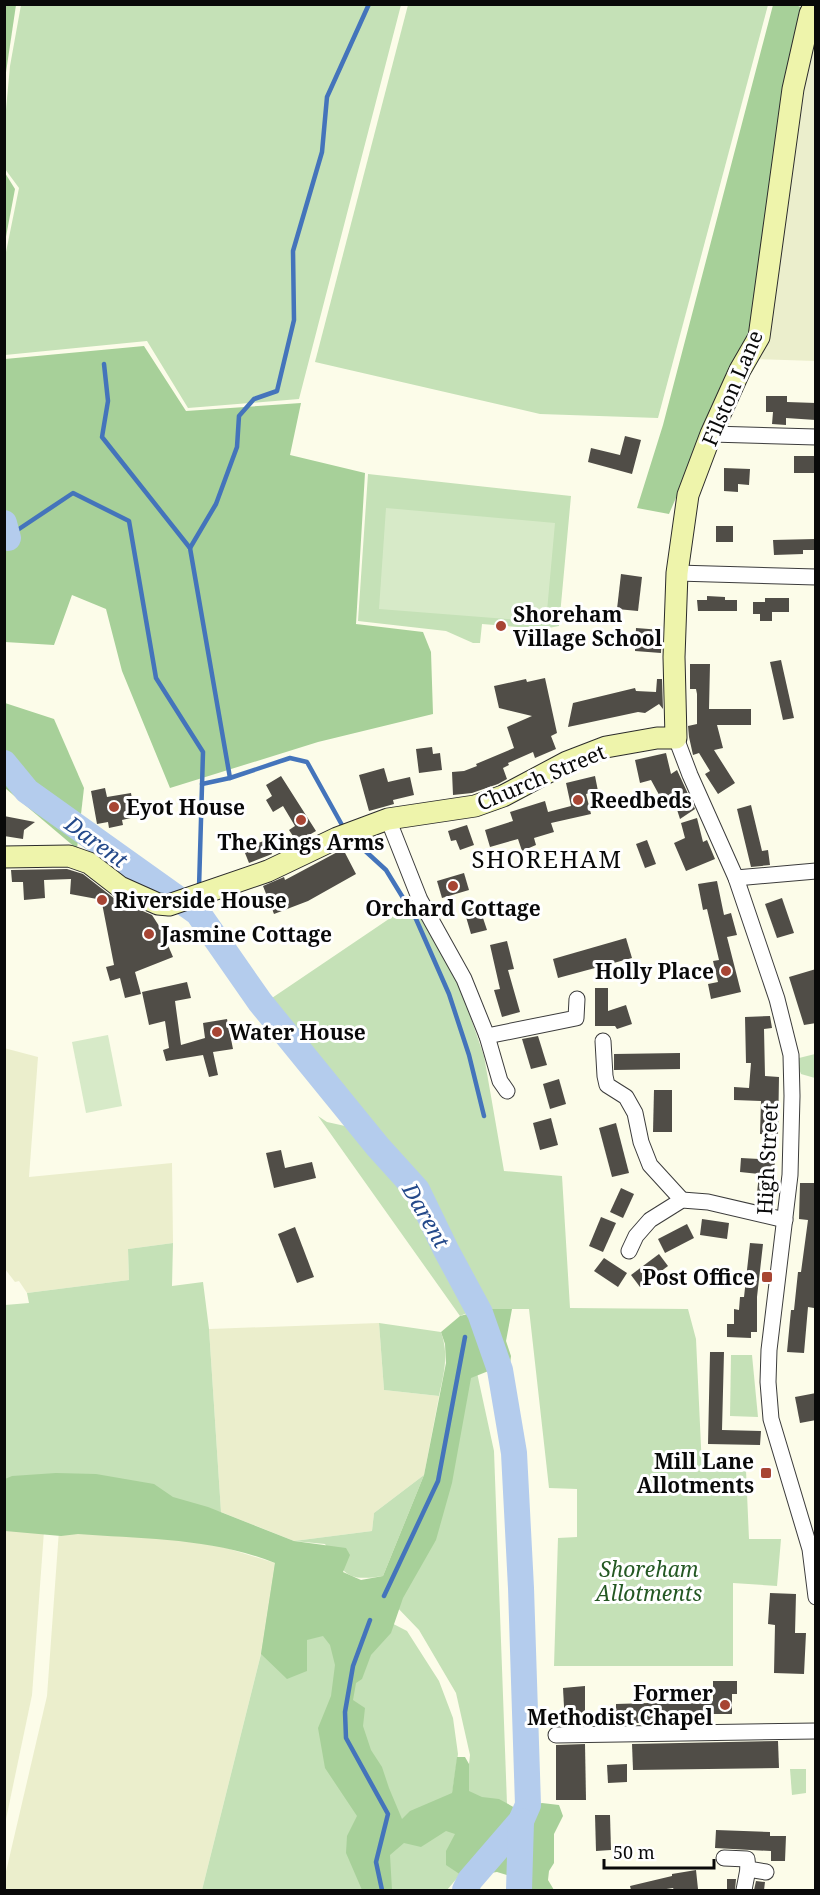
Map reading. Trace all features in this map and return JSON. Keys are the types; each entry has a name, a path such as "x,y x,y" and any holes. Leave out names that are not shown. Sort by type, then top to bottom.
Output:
{"street":[{"name":"Filston Lane","path":"676,738 674,692 677,573 688,495 711,434 740,370 759,337 793,89 810,14 815,4"},
{"path":"711,434 816,437"},
{"path":"677,573 816,577"},
{"name":"Church Street","path":"4,857 69,856 89,863 120,887 158,904 169,905 268,871 337,838 388,819 475,806 503,796 567,762 606,747 657,738 676,738"},
{"name":"High Street","path":"676,738 736,878 777,999 791,1055 790,1174 769,1350 768,1382 771,1419 810,1549 816,1597"},
{"path":"388,819 420,900 464,979 487,1036 500,1081 507,1091"},
{"path":"736,878 816,871"},
{"path":"487,1036 576,1018 577,999"},
{"path":"603,1041 605,1076 608,1085 626,1096 635,1113 641,1142 650,1165 682,1200"},
{"path":"629,1251 636,1236 650,1220 682,1200 708,1202 785,1220"},
{"path":"556,1735 816,1731"},
{"path":"724,1858 747,1859 748,1869 744,1890"},
{"path":"748,1869 766,1872"}],"green space":[{"path":"4,5 16,5 5,79"},
{"path":"21,5 401,5 299,399 188,408 147,341 5,355 5,257 19,188 5,169 4,131 10,66"},
{"path":"408,5 768,5 658,418 540,414 315,362"},
{"path":"773,5 796,5 805,9 752,333 710,419 669,514 637,508 663,425"},
{"path":"815,42 815,361 754,359 769,343 809,55"},
{"path":"5,173 15,189 5,242"},
{"path":"144,346 186,411 301,403 290,455 365,473 356,624 423,632 431,652 433,714 318,742 170,788 122,671 106,609 72,595 54,645 5,642 5,359"},
{"name":"Shoreham Village School","path":"368,474 571,496 559,626 543,629 482,624 480,643 473,643 446,631 358,621"},
{"path":"386,508 555,523 546,622 379,609"},
{"path":"5,703 54,719 84,788 77,849 5,788"},
{"name":"Shoreham Allotments","path":"414,902 458,981 484,1056 504,1171 562,1176 570,1308 688,1309 696,1339 702,1468 746,1470 749,1539 781,1539 777,1586 733,1583 733,1666 554,1666 558,1538 577,1537 577,1489 549,1488 529,1309 486,1309 453,1250 423,1185 384,1141 269,1000"},
{"path":"108,1035 122,1106 86,1113 72,1042"},
{"path":"4,1048 38,1057 29,1177 172,1163 173,1243 128,1249 129,1280 27,1293 19,1281 15,1282 5,1269"},
{"path":"815,1054 815,1078 801,1074 795,1059"},
{"path":"318,1116 327,1122 354,1128 413,1196 462,1294 467,1313 460,1316"},
{"path":"173,1243 172,1286 203,1282 209,1329 221,1512 5,1494 5,1305 29,1303 27,1293 129,1280 128,1249"},
{"path":"486,1309 512,1309 506,1341 511,1356 510,1364 471,1378 452,1483 436,1540 403,1598 391,1633 371,1655 362,1679 356,1683 353,1700 365,1708 363,1726 371,1750 382,1767 402,1819 410,1811 452,1793 457,1757 465,1757 469,1764 469,1791 482,1797 499,1799 517,1809 542,1803 559,1805 563,1816 554,1834 554,1863 549,1871 548,1880 554,1890 515,1890 513,1877 497,1872 464,1877 446,1865 446,1851 455,1834 446,1831 421,1847 404,1843 390,1855 392,1890 362,1890 346,1853 347,1836 357,1816 325,1768 318,1728 331,1696 335,1665 330,1645 323,1636 307,1640 307,1671 287,1679 261,1654 275,1563 227,1549 178,1541 5,1531 5,1479 12,1476 56,1473 96,1474 154,1484 173,1497 208,1507 294,1541 346,1548 350,1555 343,1572 361,1580 383,1576 424,1475 446,1363 445,1344 441,1332 460,1316"},
{"path":"379,1323 384,1390 439,1396 424,1475 374,1513 372,1531 294,1541 221,1512 209,1329"},
{"path":"379,1323 441,1332 445,1356 439,1396 384,1390"},
{"path":"731,1355 752,1355 758,1417 730,1416"},
{"path":"474,1359 494,1451 507,1804 465,1801 470,1755 456,1693 419,1630 394,1604"},
{"path":"424,1475 383,1576 361,1578 347,1574 325,1544 294,1541 372,1531 374,1513"},
{"path":"59,1530 194,1538 275,1563 261,1654 202,1890 5,1890 5,1876 47,1696"},
{"path":"5,1531 44,1531 32,1695 5,1824"},
{"path":"275,1563 407,1631 439,1681 453,1718 458,1754 449,1815 508,1818 447,1890 202,1890 261,1654"},
{"path":"790,1769 806,1769 806,1793 792,1795"}],"building":[{"path":"766,396 787,396 787,402 816,403 816,420 786,418 786,425 772,424 773,412 766,412"},
{"path":"625,436 641,440 632,474 588,462 591,448 620,455"},
{"path":"794,456 816,456 816,473 794,473"},
{"path":"724,468 750,469 749,485 738,484 738,492 724,491"},
{"path":"716,526 733,526 733,542 716,542"},
{"path":"815,539 815,550 803,550 803,554 774,555 773,540"},
{"path":"621,574 642,577 638,611 617,609"},
{"path":"707,596 737,600 737,611 698,611 697,600 707,600"},
{"path":"765,598 789,598 789,612 772,612 772,621 760,621 760,614 753,614 753,602 765,602"},
{"path":"636,628 662,630 661,653 635,651"},
{"path":"781,660 794,718 783,720 770,662"},
{"path":"690,664 710,664 709,709 751,709 751,725 717,725 723,748 714,750 735,783 718,794 705,774 710,771 699,753 693,755 689,737 688,726 697,724 697,694 696,689 690,689"},
{"path":"545,678 557,733 551,736 556,749 535,758 533,752 508,763 509,765 503,768 507,779 498,784 472,793 453,795 452,772 464,771 477,766 476,764 514,748 507,727 532,716 499,708 494,686 526,679 527,682"},
{"path":"657,679 662,679 663,709 659,704 645,713 638,712 568,727 573,703 635,688 636,691 656,692"},
{"path":"432,747 433,754 440,753 442,770 419,773 416,749"},
{"path":"666,753 671,774 677,770 695,809 680,819 673,797 663,802 651,780 640,783 635,760"},
{"path":"384,768 388,782 410,777 414,795 393,800 394,804 369,811 359,775"},
{"path":"281,776 316,831 297,842 289,830 295,826 283,806 273,812 266,800 272,796 266,785"},
{"path":"595,776 598,791 586,794 591,814 551,823 554,832 534,838 536,845 522,851 518,839 490,847 485,830 513,821 510,812 545,801 548,812 571,806 566,783"},
{"name":"Eyot House","path":"105,788 107,797 131,793 135,817 122,820 123,825 109,828 108,822 97,824 91,791"},
{"path":"751,805 762,851 768,850 770,865 751,867 737,809"},
{"path":"4,816 35,822 24,830 23,839 4,836"},
{"path":"697,818 703,842 707,840 715,859 686,871 674,843 685,838 681,823"},
{"path":"467,825 474,845 460,850 456,840 451,841 448,831"},
{"path":"267,840 272,854 249,863 243,848"},
{"path":"647,840 656,864 645,868 636,844"},
{"path":"343,849 356,874 308,901 274,914 263,886 284,877 285,880"},
{"path":"67,869 83,874 115,899 152,915 161,929 173,957 135,972 141,994 125,998 120,978 110,981 106,967 114,965 100,893 97,899 70,894 71,879 44,880 45,898 24,900 23,882 12,882 11,870"},
{"name":"Orchard Cottage","path":"464,873 469,890 442,898 437,881"},
{"path":"717,881 724,915 731,913 737,935 727,937 741,992 711,999 708,984 718,982 713,961 719,960 707,909 703,910 698,884"},
{"path":"782,898 794,933 777,938 765,904"},
{"path":"479,906 487,930 471,934 464,910"},
{"path":"626,938 632,958 558,978 553,959"},
{"path":"507,941 514,969 508,970 520,1012 502,1017 494,990 500,989 490,945"},
{"path":"816,969 816,1023 804,1025 789,977"},
{"name":"Water House","path":"187,982 191,998 175,1001 181,1045 205,1038 203,1023 227,1019 233,1049 213,1052 218,1075 209,1077 203,1055 166,1061 163,1050 169,1048 165,1021 149,1025 142,992"},
{"path":"595,988 608,988 608,1011 626,1005 632,1024 617,1029 615,1026 595,1026"},
{"path":"770,1016 772,1028 764,1029 765,1076 779,1077 778,1135 760,1134 761,1101 734,1100 734,1087 749,1088 751,1063 746,1063 745,1017"},
{"path":"538,1036 547,1065 531,1069 522,1039"},
{"path":"680,1053 680,1069 614,1070 614,1054"},
{"path":"559,1079 566,1104 550,1109 543,1084"},
{"path":"654,1090 672,1090 672,1132 653,1132"},
{"path":"551,1118 558,1145 540,1150 533,1123"},
{"path":"616,1123 629,1173 612,1177 599,1128"},
{"path":"281,1150 285,1168 312,1162 316,1178 274,1188 266,1153"},
{"path":"741,1158 775,1160 772,1194 757,1193 759,1174 740,1172"},
{"path":"800,1183 816,1183 816,1302 814,1308 808,1307 804,1353 787,1352 791,1310 794,1310 798,1272 801,1272 808,1220 799,1219"},
{"path":"621,1188 634,1194 623,1218 610,1212"},
{"path":"601,1217 616,1223 603,1252 589,1246"},
{"path":"702,1219 729,1223 727,1239 700,1235"},
{"path":"687,1224 694,1238 665,1253 658,1239"},
{"path":"295,1227 314,1277 297,1283 278,1234"},
{"path":"750,1243 763,1244 757,1297 757,1332 751,1332 751,1338 727,1337 727,1324 734,1324 734,1309 739,1310 740,1297 744,1297"},
{"path":"659,1254 668,1266 640,1287 631,1275"},
{"path":"604,1258 627,1273 618,1287 594,1271"},
{"path":"710,1352 724,1352 722,1430 761,1431 760,1445 708,1444"},
{"path":"816,1393 816,1420 800,1423 795,1397"},
{"path":"770,1593 796,1594 795,1633 806,1633 804,1674 774,1673 775,1625 768,1624"},
{"path":"713,1681 737,1681 737,1694 732,1694 732,1714 701,1714 701,1723 606,1723 606,1710 616,1709 616,1704 713,1701"},
{"path":"585,1686 585,1725 565,1725 563,1688"},
{"path":"778,1741 779,1768 633,1770 632,1744"},
{"path":"585,1744 586,1800 556,1800 556,1745"},
{"path":"627,1764 627,1782 608,1783 607,1765"},
{"path":"595,1815 610,1815 611,1850 596,1851"},
{"path":"716,1830 770,1832 770,1836 786,1836 785,1861 771,1861 771,1851 715,1848"},
{"path":"696,1870 698,1889 631,1890 630,1886"},
{"path":"727,1879 736,1879 735,1890 727,1890"},
{"path":"756,1881 765,1882 764,1890 754,1890"}],"waterway":[{"path":"190,548 216,504 237,447 239,416 254,399 277,391 294,320 293,251 322,152 327,97 369,4"},
{"path":"104,364 108,401 102,437 190,548 230,778"},
{"path":"4,539 73,493 129,521 156,678 203,752 199,888"},
{"name":"Darent","path":"4,523 8,538"},
{"path":"202,784 230,778 290,758 307,762 342,825"},
{"name":"Darent","path":"4,763 27,791 198,913 260,1002 378,1147 417,1190 480,1313 500,1370 514,1453 528,1805 521,1821 470,1880 465,1890"},
{"path":"362,848 386,870 416,919 449,994 469,1055 484,1116"},
{"path":"198,913 199,902"},
{"path":"384,1596 438,1481 465,1337"},
{"path":"370,1620 353,1666 345,1712 346,1738 388,1814 376,1862 382,1890"},
{"name":"Darent","path":"519,1890 521,1821"}],"place":[{"name":"Shoreham Village School","path":"501,626"},
{"name":"Reedbeds","path":"578,800"},
{"name":"Eyot House","path":"114,807"},
{"name":"The Kings Arms","path":"301,820"},
{"name":"Orchard Cottage","path":"453,886"},
{"name":"Riverside House","path":"102,900"},
{"name":"Jasmine Cottage","path":"149,934"},
{"name":"Holly Place","path":"726,971"},
{"name":"Water House","path":"217,1032"},
{"name":"Post Office","path":"767,1277"},
{"name":"Mill Lane Allotments","path":"766,1473"},
{"name":"Former Methodist Chapel","path":"725,1705"}],"district":[{"name":"SHOREHAM","path":"547,858"}]}
